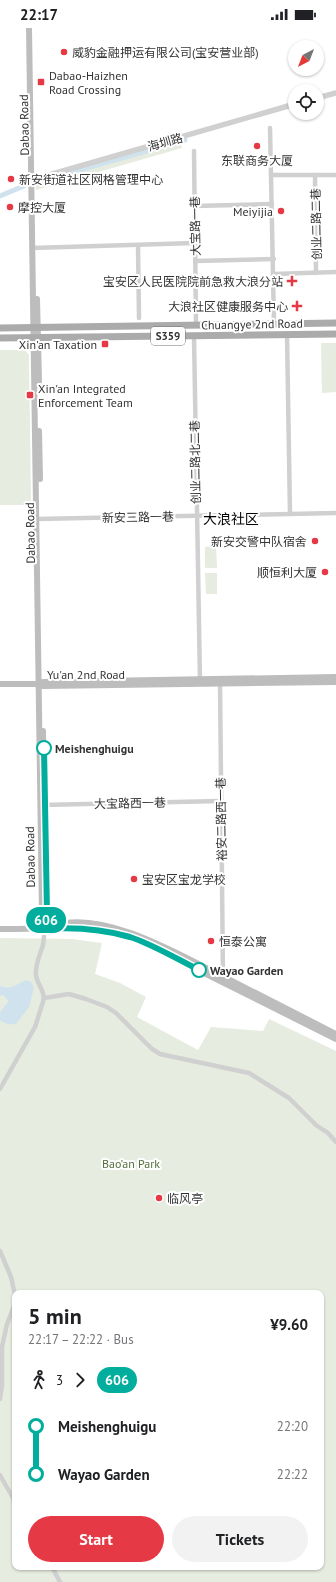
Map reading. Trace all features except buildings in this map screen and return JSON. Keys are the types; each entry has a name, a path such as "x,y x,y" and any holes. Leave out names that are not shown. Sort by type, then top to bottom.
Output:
{"main road":[{"name":"Dabao Road","path":"29,28 35,248"},
{"name":"Dabao Road","path":"33,28 38,519 43,805 47,913 45,929"},
{"name":"Chuangye 2nd Road","path":"0,328 336,323"},
{"name":"Chuangye 2nd Road","path":"0,338 336,334"},
{"name":"Yu'an 2nd Road","path":"0,684 200,682 336,677"},
{"name":"Yu'an 2nd Road","path":"220,681 336,682"},
{"path":"0,929 82,928 101,930 130,938 223,980 336,1034"},
{"path":"223,980 336,1040"}],"street":[{"path":"324,96 336,93"},
{"name":"海圳路","path":"35,178 288,106"},
{"path":"270,128 274,259 274,324"},
{"name":"大宝路一巷","path":"194,152 196,325"},
{"path":"272,175 336,175"},
{"name":"创业二路二巷","path":"315,175 316,273"},
{"path":"194,206 272,204"},
{"path":"35,248 195,243"},
{"path":"138,245 139,318"},
{"path":"195,261 274,259"},
{"path":"274,274 336,272"},
{"path":"287,334 290,514"},
{"name":"创业二路北二巷","path":"194,336 200,682"},
{"name":"新安三路一巷","path":"38,519 336,513"},
{"name":"裕安二路西一巷","path":"220,681 220,801 223,980"},
{"name":"大宝路西一巷","path":"43,805 220,801"},
{"path":"0,1089 35,1027 44,998 36,976 36,964 43,943 45,929"},
{"path":"44,998 70,994 97,1002 116,1013 152,1049 160,1054 250,1073 289,1098 316,1125 328,1133 336,1142"},
{"path":"0,1251 11,1277 14,1290"},
{"path":"0,1399 2,1386 2,1347 7,1324 12,1311"},
{"path":"0,1475 12,1496"},
{"path":"54,1570 60,1582"}],"green space":[{"path":"179,136 182,148 36,190 35,179"},
{"path":"321,343 336,343 336,392 322,393"},
{"path":"0,350 25,350 29,355 31,505 0,505"},
{"path":"216,546 217,568 205,568 205,547"},
{"path":"205,573 217,573 217,594 206,594"},
{"name":"Bao’an Park","path":"0,938 72,939 102,943 95,974 120,983 146,997 137,1017 198,1050 211,1027 263,1031 269,1019 336,1051 336,1582 0,1582"}],"water":[{"path":"26,980 31,982 34,988 29,1007 16,1024 9,1024 0,1020 0,1012 8,1000 3,995 0,996 0,986 11,987"}],"waterway":[{"path":"44,180 185,140"},
{"path":"0,196 24,186"}],"bus line":[{"name":"606","path":"44,748 47,913 45,929 82,928 101,930 145,944 199,970"}],"place":[{"name":"威豹金融押运有限公司(宝安营业部)","path":"64,52"},
{"name":"Dabao-Haizhen Road Crossing","path":"41,82"},
{"name":"东联商务大厦","path":"257,146"},
{"name":"新安街道社区网格管理中心","path":"11,179"},
{"name":"摩控大厦","path":"10,207"},
{"name":"Meiyijia","path":"281,211"},
{"name":"宝安区人民医院院前急救大浪分站","path":"292,281"},
{"name":"大浪社区健康服务中心","path":"297,306"},
{"name":"Xin'an Taxation","path":"105,344"},
{"name":"Xin'an Integrated Enforcement Team","path":"30,395"},
{"name":"新安交警中队宿舍","path":"315,541"},
{"name":"顺恒利大厦","path":"325,572"},
{"name":"Meishenghuigu","path":"44,748"},
{"name":"宝安区宝龙学校","path":"134,879"},
{"name":"恒泰公寓","path":"211,941"},
{"name":"Wayao Garden","path":"199,970"},
{"name":"临风亭","path":"159,1198"}],"district":[{"name":"大浪社区","path":"231,519"}]}
